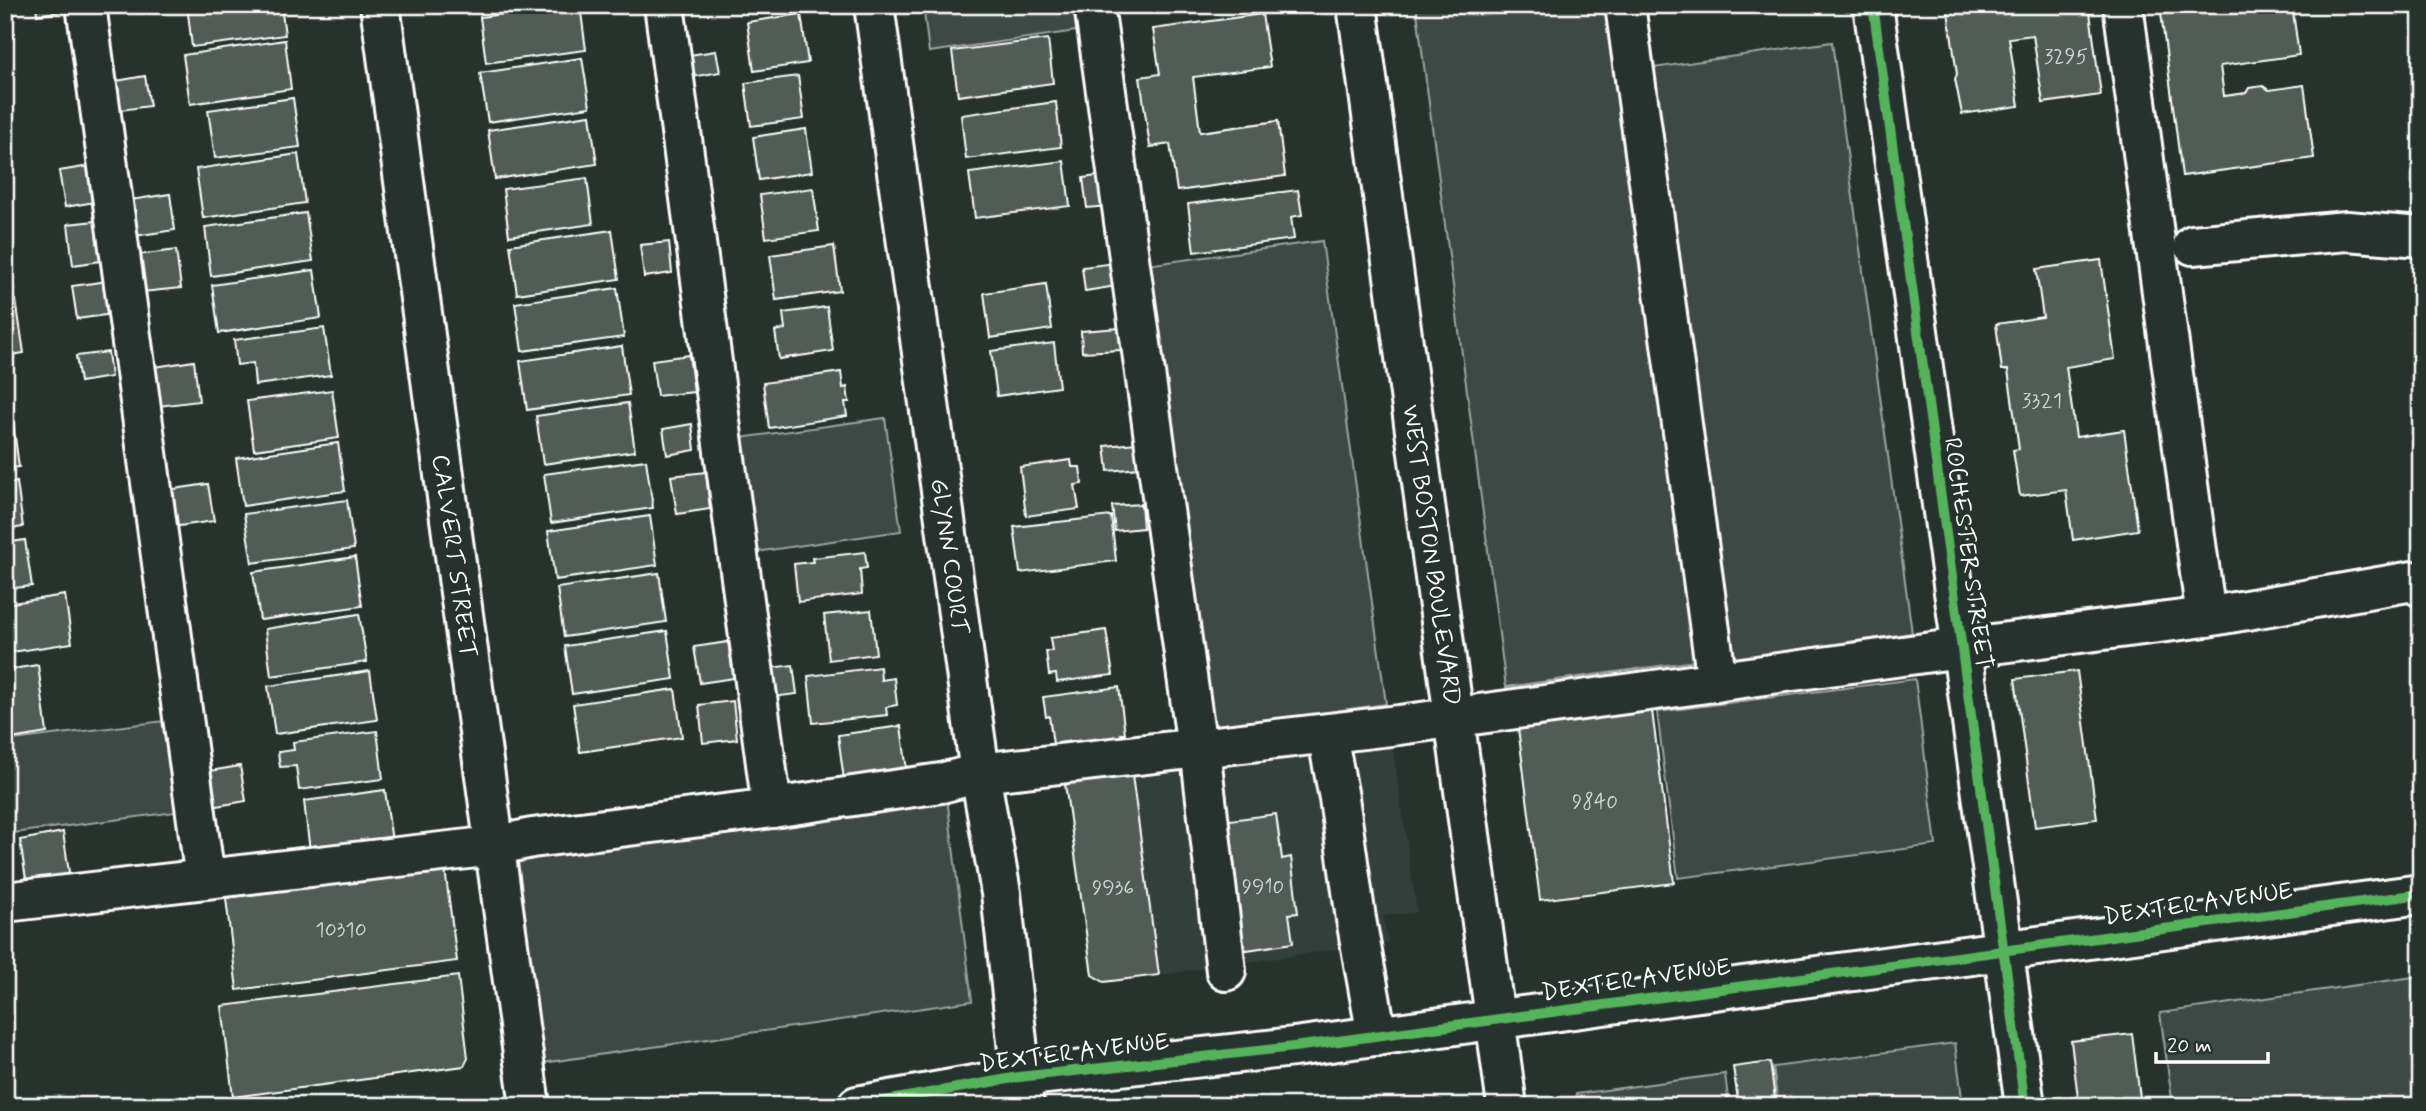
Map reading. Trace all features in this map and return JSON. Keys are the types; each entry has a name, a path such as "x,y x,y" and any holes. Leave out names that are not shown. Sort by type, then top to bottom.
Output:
{"street":[{"path":"86,5 205,879"},
{"name":"CALVERT STREET","path":"380,5 530,1106"},
{"path":"664,5 772,808"},
{"name":"GLYNN COURT","path":"874,5 980,773 1002,893 1022,1091"},
{"path":"1094,5 1199,757 1226,971"},
{"name":"WEST BOSTON BOULEVARD","path":"1357,5 1507,1106"},
{"path":"1625,5 1717,682"},
{"name":"ROCHESTER STREET","path":"1873,5 2025,1106"},
{"path":"2123,5 2206,617"},
{"path":"2193,245 2347,230 2421,237"},
{"path":"5,902 494,846 532,838 772,808 941,783 980,773 1199,757 1454,717 2206,617 2413,582 2421,587"},
{"path":"1330,750 1377,1036"},
{"name":"DEXTER AVENUE","path":"857,1106 1022,1091 1495,1018 2421,894"}],"shaded area":[{"path":"923,5 1081,5 1084,30 929,52"},
{"path":"1416,5 1608,5 1696,661 1506,687"},
{"path":"1832,42 1912,633 1732,659 1646,69"},
{"path":"1322,241 1386,704 1210,728 1146,265"},
{"path":"885,418 901,531 749,553 733,439"},
{"path":"1915,679 1936,845 1678,878 1657,712"},
{"path":"164,721 176,812 5,834 5,741"},
{"path":"1392,742 1417,912 1383,916 1388,942 1159,975 1132,775"},
{"path":"947,798 972,1001 542,1063 514,856"},
{"path":"2421,976 2421,1106 2173,1106 2160,1013"},
{"path":"1955,1043 1963,1106 1778,1106 1773,1067"},
{"path":"1725,1074 1729,1106 1578,1106 1576,1094"}],"building":[{"path":"36,5 69,5 70,10 37,15"},
{"path":"187,5 281,5 285,35 192,47"},
{"path":"580,5 586,50 486,63 480,17"},
{"path":"1947,5 2089,5 2101,95 2043,103 2033,35 2009,38 2019,106 1962,114 1955,79 1957,74"},
{"path":"2160,5 2292,5 2299,55 2220,66 2224,96 2246,93 2249,88 2263,86 2269,90 2304,85 2314,158 2182,176"},
{"path":"801,14 808,63 754,71 747,22"},
{"path":"1262,14 1270,67 1193,77 1200,132 1278,121 1285,176 1177,191 1170,144 1150,147 1140,77 1160,74 1153,29"},
{"path":"1048,39 1053,83 958,96 952,51"},
{"path":"285,40 291,89 190,104 183,55"},
{"path":"716,51 720,72 692,77 689,55"},
{"path":"582,58 590,107 488,122 480,73"},
{"path":"145,76 150,106 121,110 116,81"},
{"path":"798,76 804,119 751,126 745,83"},
{"path":"293,98 300,147 215,158 208,110"},
{"path":"1056,102 1061,147 966,159 961,115"},
{"path":"590,115 597,164 495,179 488,130"},
{"path":"806,129 812,172 759,180 753,137"},
{"path":"298,154 305,203 203,218 196,169"},
{"path":"1064,161 1070,206 975,218 969,173"},
{"path":"90,166 95,202 65,207 59,171"},
{"path":"1104,175 1108,206 1087,208 1083,178"},
{"path":"587,178 593,224 509,236 503,189"},
{"path":"813,188 819,231 766,238 760,195"},
{"path":"1298,190 1302,215 1291,217 1294,239 1194,252 1188,204"},
{"path":"170,194 175,230 134,236 130,200"},
{"path":"306,213 313,261 211,276 205,227"},
{"path":"104,220 108,260 73,265 68,224"},
{"path":"612,230 619,279 517,294 510,245"},
{"path":"669,242 672,273 644,277 640,245"},
{"path":"834,246 840,291 776,300 770,255"},
{"path":"176,250 181,288 142,292 137,255"},
{"path":"2101,260 2115,359 2066,367 2076,437 2124,430 2138,530 2073,540 2066,490 2020,496 2013,450 2019,449 2008,370 2002,370 1996,324 2043,317 2036,269"},
{"path":"1115,263 1117,286 1085,291 1082,267"},
{"path":"314,270 321,318 219,333 212,285"},
{"path":"108,281 113,314 77,319 72,286"},
{"path":"1046,284 1052,329 990,338 984,293"},
{"path":"617,288 624,337 522,351 515,303"},
{"path":"16,300 24,353 5,356 5,301"},
{"path":"827,307 833,351 779,359 775,331 785,329 783,313"},
{"path":"324,328 331,375 255,385 253,363 237,365 234,340"},
{"path":"1119,328 1121,350 1082,352 1081,331"},
{"path":"1054,343 1059,387 997,396 991,351"},
{"path":"622,346 629,395 527,410 520,361"},
{"path":"108,352 111,377 80,382 76,356"},
{"path":"689,355 694,392 657,396 652,360"},
{"path":"194,361 199,401 159,406 154,367"},
{"path":"5,363 13,409 5,410"},
{"path":"841,372 843,388 847,387 847,416 769,428 763,383"},
{"path":"332,390 339,438 254,450 247,401"},
{"path":"628,403 635,451 543,464 536,416"},
{"path":"13,422 19,467 5,469 5,423"},
{"path":"692,424 695,450 667,455 663,429"},
{"path":"338,443 345,491 243,506 236,458"},
{"path":"1137,443 1139,468 1108,471 1105,446"},
{"path":"646,460 653,508 551,523 544,474"},
{"path":"1071,460 1072,467 1080,467 1082,484 1075,485 1079,509 1026,516 1020,467"},
{"path":"706,472 710,509 677,514 671,476"},
{"path":"17,482 23,527 5,530 5,484"},
{"path":"208,484 214,521 172,527 167,490"},
{"path":"347,500 354,549 252,563 244,514"},
{"path":"1141,504 1143,528 1115,531 1112,506"},
{"path":"650,516 657,565 555,580 548,531"},
{"path":"1111,516 1116,561 1020,573 1014,527"},
{"path":"25,540 32,586 5,589 5,543"},
{"path":"865,552 867,568 860,569 862,594 798,602 794,564 813,562 812,558"},
{"path":"355,557 362,606 260,620 253,572"},
{"path":"659,573 666,622 564,637 557,588"},
{"path":"65,595 72,643 5,653 5,604"},
{"path":"871,610 876,654 829,660 824,615"},
{"path":"359,614 367,662 271,676 265,629"},
{"path":"1106,630 1113,675 1057,682 1056,674 1049,675 1046,651 1052,651 1050,638"},
{"path":"667,631 674,679 572,694 565,646"},
{"path":"728,642 734,678 700,683 694,647"},
{"path":"38,665 47,733 5,740 5,670"},
{"path":"793,665 797,694 765,698 762,669"},
{"path":"880,667 881,680 894,678 897,705 886,707 887,715 813,723 808,676"},
{"path":"370,671 377,720 275,734 268,686"},
{"path":"2077,671 2097,819 2035,827 2015,679"},
{"path":"1119,687 1125,734 1121,734 1122,740 1074,746 1073,741 1053,744 1043,697"},
{"path":"675,689 682,737 580,752 573,704"},
{"path":"733,701 737,739 703,743 699,705"},
{"path":"1651,703 1674,883 1540,900 1517,720"},
{"path":"901,726 907,771 844,780 838,735"},
{"path":"377,731 383,779 299,790 296,766 280,767 278,752 294,750 293,742"},
{"path":"240,766 246,801 211,807 204,772"},
{"path":"1132,775 1159,975 1104,982 1092,975 1065,784"},
{"path":"385,790 392,842 310,852 304,801"},
{"path":"1276,814 1282,859 1291,857 1298,913 1289,914 1293,943 1240,951 1222,821"},
{"path":"63,832 70,879 27,886 20,840"},
{"path":"445,869 457,961 237,990 226,898"},
{"path":"458,976 468,1058 464,1066 233,1097 222,1006"},
{"path":"2132,1034 2141,1106 2079,1106 2071,1041"},
{"path":"1770,1062 1776,1106 1739,1106 1733,1067"}],"cycle path":[{"path":"1873,5 2025,1106"},
{"path":"857,1106 1019,1077 1294,1047 2421,894"}]}
